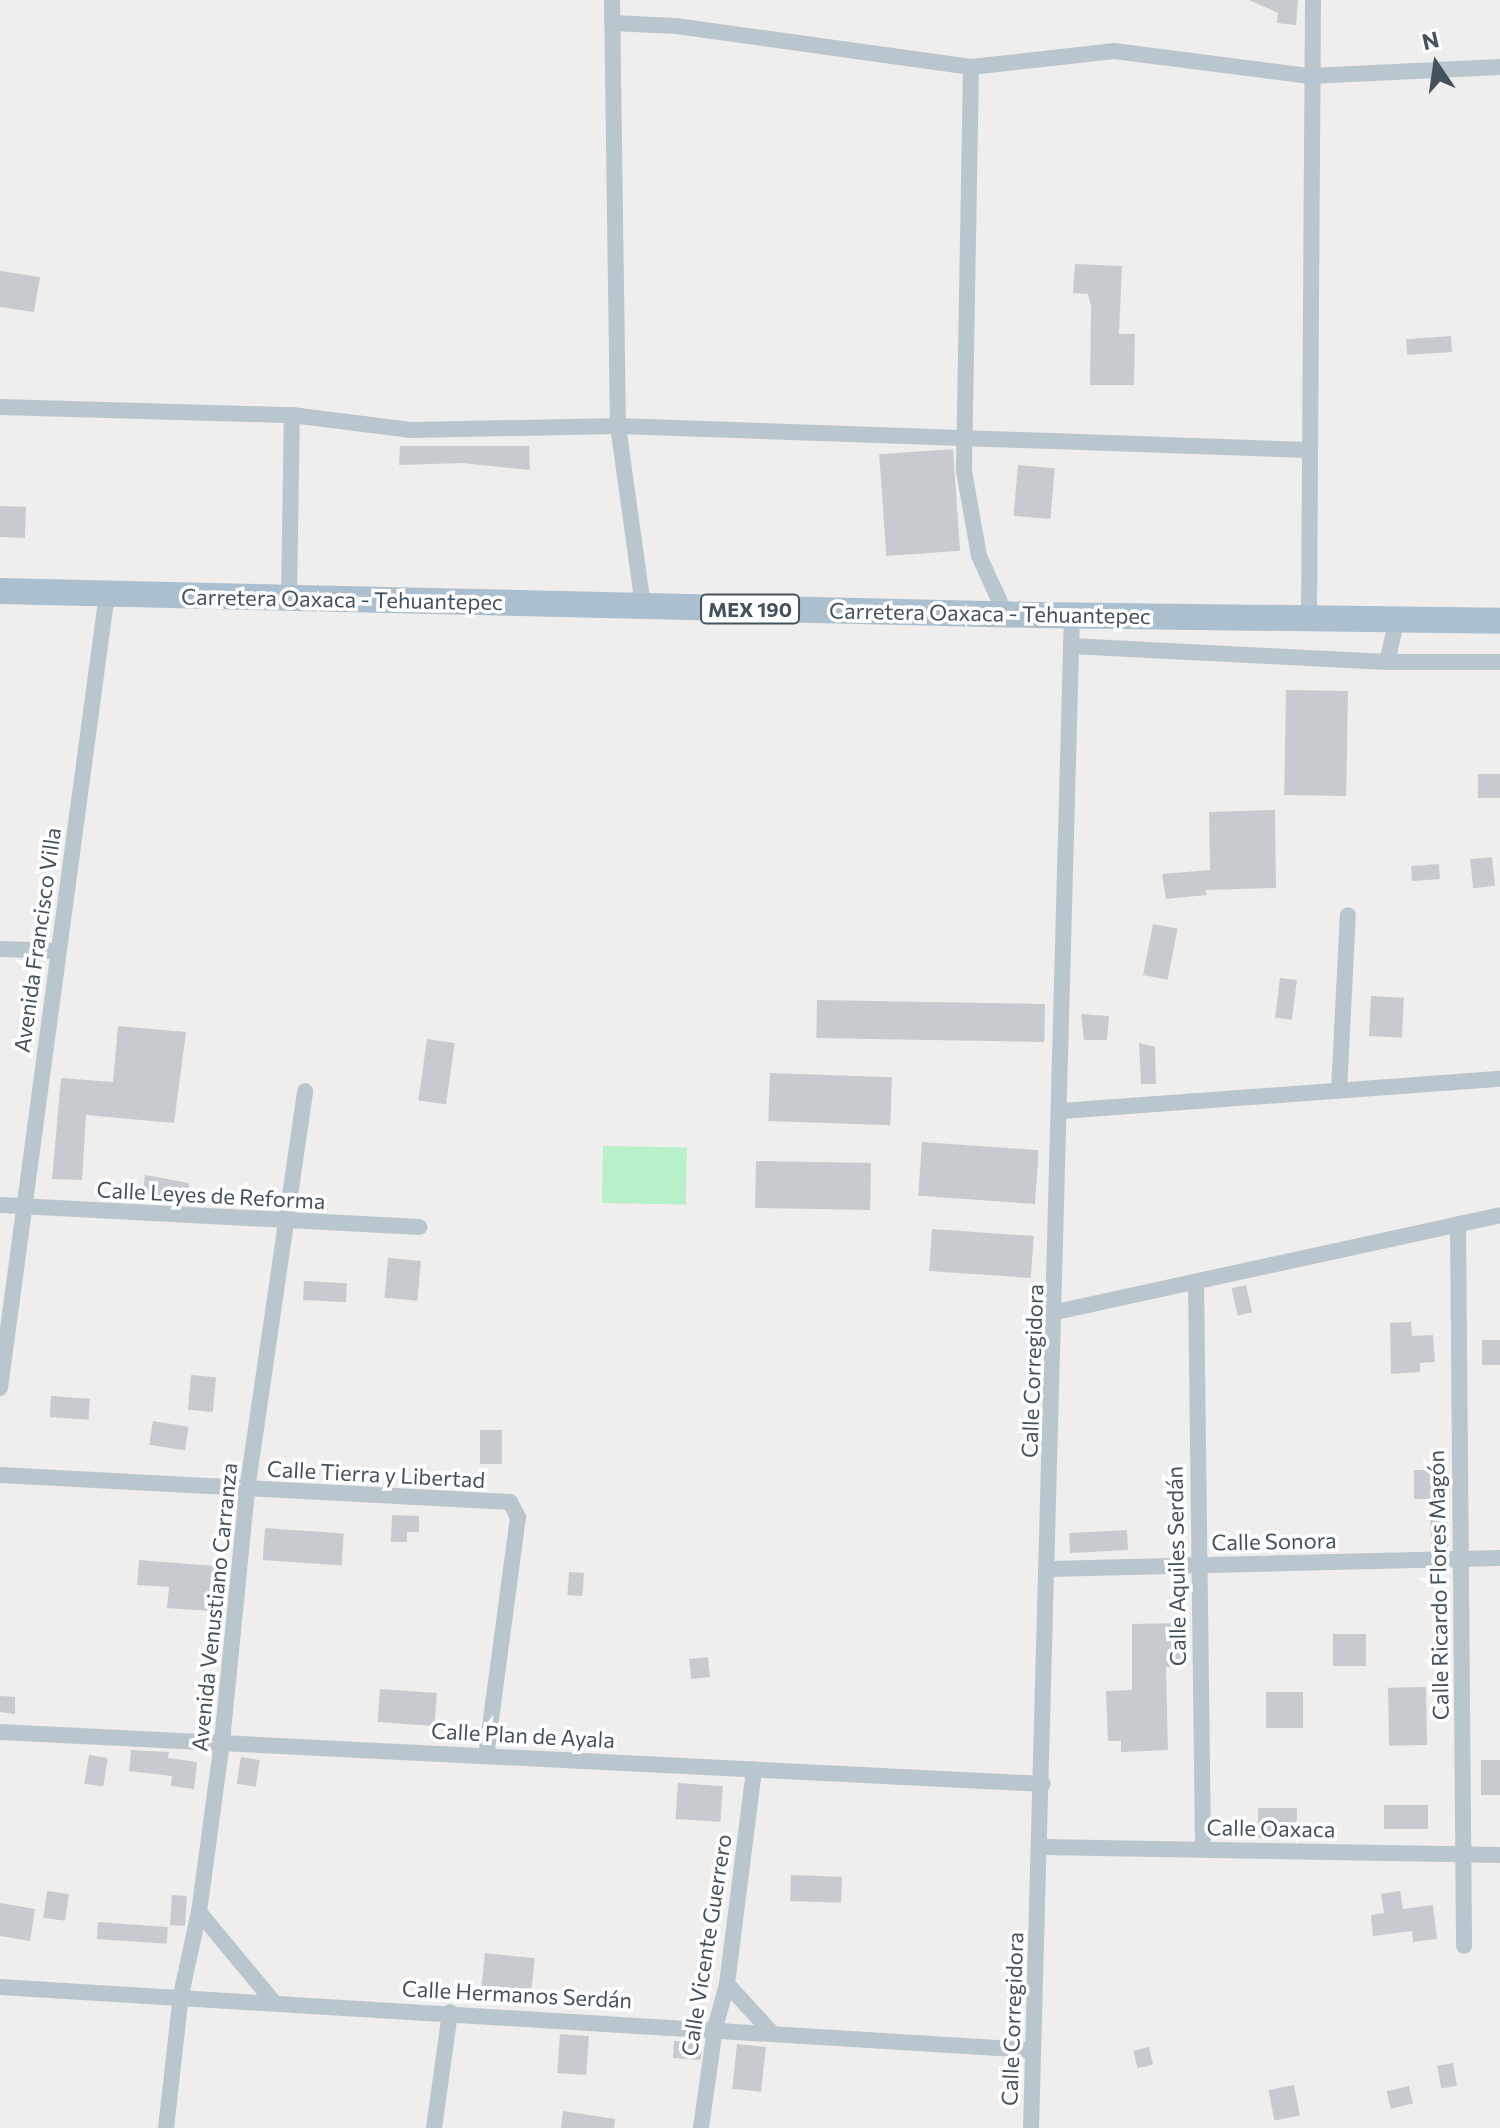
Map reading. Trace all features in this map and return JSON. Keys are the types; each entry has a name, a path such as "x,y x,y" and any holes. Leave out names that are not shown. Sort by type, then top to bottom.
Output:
{"main road":[{"name":"Carretera Oaxaca - Tehuantepec","path":"0,591 1006,615 1500,621"}],"street":[{"path":"612,0 618,426 643,606"},
{"path":"1309,617 1310,76 1313,0"},
{"path":"613,23 676,26 971,67 1114,51 1310,76 1500,67"},
{"path":"971,67 964,471 979,556 1006,615"},
{"path":"0,407 292,415 411,430 618,426 1309,450"},
{"path":"289,598 292,415"},
{"name":"Avenida Francisco Villa","path":"0,1388 107,593"},
{"name":"Calle Corregidora","path":"1031,2128 1031,2050 1042,1847 1072,616"},
{"path":"1387,662 1397,619"},
{"path":"1071,646 1387,662 1500,662"},
{"path":"1339,1090 1348,915"},
{"path":"0,949 58,951"},
{"path":"1061,1111 1500,1079"},
{"name":"Avenida Venustiano Carranza","path":"166,2128 181,1995 199,1912 222,1741 247,1490 305,1091"},
{"name":"Calle Leyes de Reforma","path":"0,1205 288,1223 419,1227"},
{"path":"1056,1312 1500,1215"},
{"name":"Calle Ricardo Flores Magón","path":"1458,1224 1458,1558 1464,1946"},
{"name":"Calle Aquiles Serdán","path":"1196,1282 1197,1565 1203,1849"},
{"name":"Calle Tierra y Libertad","path":"0,1475 510,1502 518,1517 486,1756"},
{"name":"Calle Sonora","path":"1049,1569 1500,1558"},
{"name":"Calle Plan de Ayala","path":"0,1732 1043,1784"},
{"name":"Calle Vicente Guerrero","path":"701,2128 715,2028 727,1984 754,1770"},
{"name":"Calle Oaxaca","path":"1042,1847 1500,1855"},
{"path":"199,1912 273,2001"},
{"path":"727,1984 773,2034"},
{"name":"Calle Hermanos Serdán","path":"0,1987 181,1995 1031,2050"},
{"path":"434,2128 450,2012"}],"green space":[{"path":"603,1146 687,1147 686,1204 602,1203"}],"building":[{"path":"1249,0 1298,0 1296,25 1277,23 1278,13"},
{"path":"1075,264 1122,266 1119,334 1135,334 1134,385 1090,385 1091,306 1088,294 1073,293"},
{"path":"0,271 40,277 34,312 0,307"},
{"path":"1451,336 1452,352 1407,355 1406,339"},
{"path":"400,446 529,446 530,470 462,463 399,465"},
{"path":"953,449 960,551 886,556 879,454"},
{"path":"1018,465 1055,468 1050,519 1014,516"},
{"path":"0,506 26,507 25,538 0,537"},
{"path":"1286,690 1348,691 1346,796 1284,795"},
{"path":"1478,774 1500,774 1500,798 1478,798"},
{"path":"1275,810 1276,888 1205,890 1207,895 1166,899 1162,874 1210,870 1209,812"},
{"path":"1492,857 1495,886 1473,888 1470,859"},
{"path":"1439,864 1440,879 1412,881 1411,866"},
{"path":"1153,924 1178,929 1168,980 1143,975"},
{"path":"1280,978 1297,980 1292,1020 1275,1018"},
{"path":"1371,996 1404,998 1402,1038 1369,1036"},
{"path":"817,1000 1045,1004 1044,1042 816,1038"},
{"path":"1081,1014 1109,1016 1107,1040 1084,1040"},
{"path":"118,1026 186,1032 174,1123 86,1115 82,1180 52,1179 61,1078 113,1082"},
{"path":"427,1039 455,1043 446,1104 418,1100"},
{"path":"1139,1043 1155,1047 1156,1084 1141,1084"},
{"path":"770,1073 892,1077 890,1125 768,1121"},
{"path":"922,1142 1039,1150 1035,1204 918,1196"},
{"path":"756,1161 871,1163 870,1210 755,1208"},
{"path":"145,1175 189,1183 187,1204 142,1201"},
{"path":"932,1229 1034,1236 1031,1278 929,1271"},
{"path":"388,1258 421,1261 417,1301 385,1298"},
{"path":"304,1281 347,1283 346,1302 303,1300"},
{"path":"1246,1285 1252,1312 1238,1316 1231,1288"},
{"path":"1411,1322 1412,1336 1433,1335 1435,1362 1420,1363 1420,1372 1391,1374 1390,1323"},
{"path":"1482,1340 1500,1340 1500,1365 1482,1365"},
{"path":"191,1375 216,1377 213,1412 188,1410"},
{"path":"51,1396 90,1399 88,1420 50,1417"},
{"path":"153,1421 189,1427 185,1450 149,1445"},
{"path":"480,1430 502,1430 502,1464 480,1464"},
{"path":"1414,1470 1431,1470 1431,1499 1414,1499"},
{"path":"1447,1512 1448,1548 1431,1549 1430,1513"},
{"path":"392,1515 419,1516 419,1532 407,1532 407,1542 391,1542"},
{"path":"265,1528 344,1534 342,1565 263,1560"},
{"path":"1127,1530 1128,1550 1070,1553 1069,1533"},
{"path":"139,1560 228,1567 224,1612 167,1608 169,1587 137,1585"},
{"path":"569,1572 584,1573 582,1596 567,1595"},
{"path":"1187,1623 1187,1666 1166,1667 1168,1750 1121,1752 1121,1741 1108,1741 1106,1691 1132,1690 1132,1624"},
{"path":"1333,1634 1366,1634 1366,1666 1333,1666"},
{"path":"708,1657 710,1677 691,1679 689,1659"},
{"path":"1426,1687 1427,1745 1389,1746 1388,1688"},
{"path":"380,1689 437,1693 435,1726 378,1722"},
{"path":"1266,1692 1303,1692 1303,1728 1266,1728"},
{"path":"0,1696 15,1697 15,1714 0,1712"},
{"path":"131,1750 169,1752 168,1758 197,1762 194,1789 171,1786 172,1776 129,1771"},
{"path":"89,1755 108,1758 103,1787 84,1784"},
{"path":"241,1757 260,1760 256,1787 237,1784"},
{"path":"1481,1760 1500,1760 1500,1795 1481,1795"},
{"path":"678,1783 723,1786 720,1822 675,1819"},
{"path":"1384,1805 1428,1805 1428,1829 1384,1829"},
{"path":"1258,1808 1297,1808 1297,1838 1258,1838"},
{"path":"791,1875 842,1877 841,1903 790,1901"},
{"path":"47,1891 69,1894 65,1921 43,1918"},
{"path":"1400,1891 1403,1909 1433,1905 1437,1939 1413,1942 1412,1931 1373,1936 1371,1915 1384,1913 1381,1894"},
{"path":"172,1895 187,1896 185,1926 170,1925"},
{"path":"0,1903 35,1909 30,1941 0,1936"},
{"path":"98,1922 168,1927 167,1944 97,1939"},
{"path":"485,1953 535,1958 531,1992 481,1987"},
{"path":"560,2034 589,2036 586,2075 557,2073"},
{"path":"674,2041 702,2043 701,2060 673,2058"},
{"path":"737,2044 766,2047 761,2092 732,2089"},
{"path":"1149,2047 1153,2065 1137,2068 1133,2051"},
{"path":"1453,2063 1457,2086 1441,2088 1437,2066"},
{"path":"1294,2085 1300,2115 1274,2120 1268,2090"},
{"path":"1409,2086 1413,2104 1391,2109 1387,2091"},
{"path":"563,2111 615,2119 614,2128 561,2128"}]}
